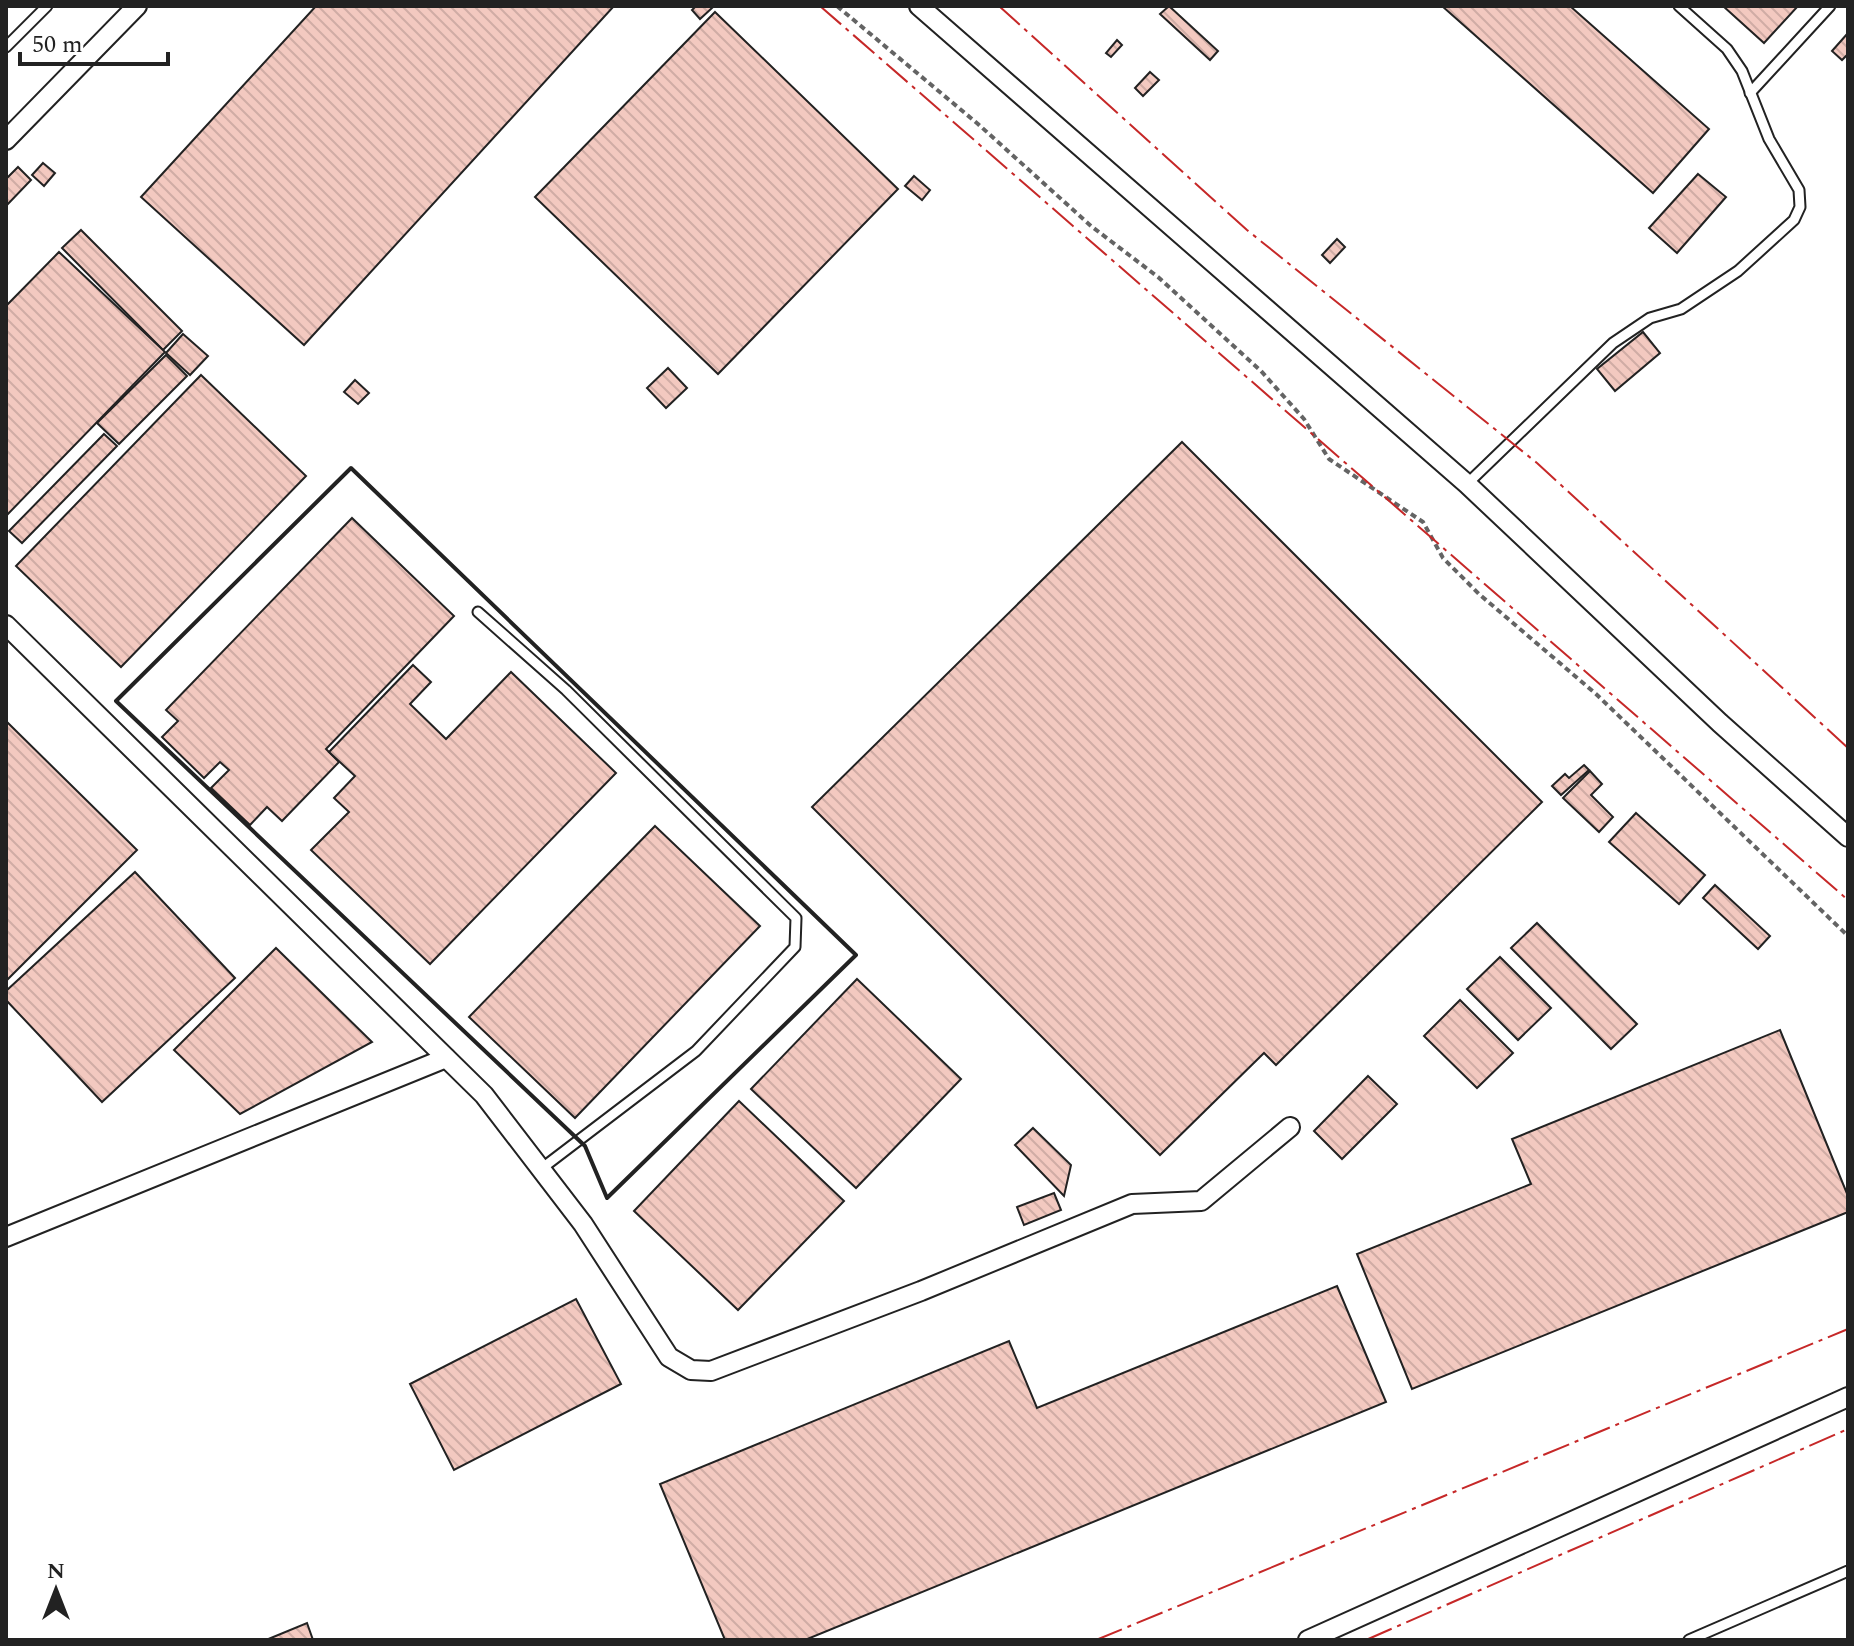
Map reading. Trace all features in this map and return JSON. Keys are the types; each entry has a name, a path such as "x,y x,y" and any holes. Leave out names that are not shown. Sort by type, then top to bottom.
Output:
{"street":[{"path":"6,140 137,6"},
{"path":"919,6 1467,484 1720,723 1848,837"},
{"path":"6,625 484,1095 583,1224 669,1357 691,1370 711,1371 921,1291 1132,1204 1201,1201 1290,1127"},
{"path":"6,1237 446,1058"},
{"path":"1308,1640 1848,1397"}],"lane":[{"path":"6,47 47,6"},
{"path":"1467,484 1613,343 1650,318 1681,309 1738,271 1794,220 1800,207 1799,190 1769,139 1742,71 1727,49 1679,6"},
{"path":"1750,93 1830,6"},
{"path":"478,612 566,690 796,918 795,947 696,1051 541,1169"},
{"path":"1689,1640 1848,1571"}],"path":[{"path":"837,6 978,124 1091,226 1158,277 1261,371 1304,419 1329,459 1423,522 1443,558 1479,594 1596,694 1848,936"}],"building":[{"path":"316,6 614,6 304,345 141,197"},
{"path":"696,6 712,8 700,19 692,10"},
{"path":"1169,6 1218,51 1210,60 1160,14"},
{"path":"1442,6 1570,6 1709,129 1653,193"},
{"path":"1723,6 1798,6 1764,43"},
{"path":"715,12 898,189 718,374 535,197"},
{"path":"1848,33 1848,54 1842,60 1832,51"},
{"path":"1117,40 1122,45 1111,57 1106,53"},
{"path":"1150,72 1159,80 1143,96 1135,88"},
{"path":"43,163 55,173 44,186 32,175"},
{"path":"18,167 31,180 6,206 6,179"},
{"path":"1698,174 1726,197 1677,253 1649,228"},
{"path":"914,176 930,190 922,200 905,186"},
{"path":"81,230 182,331 163,350 62,248"},
{"path":"1337,239 1345,247 1330,263 1322,255"},
{"path":"59,252 165,352 6,516 6,306"},
{"path":"1643,332 1660,353 1615,391 1597,369"},
{"path":"183,334 208,356 190,375 166,353"},
{"path":"166,355 187,376 119,444 97,423"},
{"path":"668,368 687,388 666,408 647,388"},
{"path":"201,375 306,476 121,667 16,566"},
{"path":"355,380 369,393 358,404 344,392"},
{"path":"104,434 117,446 22,543 9,531"},
{"path":"1182,442 1542,802 1276,1065 1264,1053 1160,1155 812,807"},
{"path":"352,518 454,616 326,749 339,762 282,821 267,807 250,825 211,788 229,770 220,762 204,778 162,737 178,721 166,710"},
{"path":"413,665 431,682 410,704 446,739 511,672 616,773 430,964 311,850 349,812 334,798 355,776 329,752"},
{"path":"6,721 137,850 6,981"},
{"path":"1584,765 1589,770 1561,795 1552,786 1565,774 1569,778"},
{"path":"1590,771 1602,784 1591,795 1613,817 1599,832 1563,798"},
{"path":"1636,813 1705,875 1679,904 1609,842"},
{"path":"655,826 760,926 575,1118 469,1017"},
{"path":"135,872 235,978 102,1102 6,1000 6,991"},
{"path":"1715,885 1770,936 1758,949 1703,898"},
{"path":"1537,923 1637,1024 1611,1049 1511,948"},
{"path":"276,948 372,1042 240,1114 174,1050"},
{"path":"1500,957 1551,1008 1518,1040 1467,989"},
{"path":"857,979 961,1079 856,1188 751,1089"},
{"path":"1460,1000 1513,1053 1477,1088 1424,1036"},
{"path":"1780,1030 1848,1196 1848,1212 1412,1389 1357,1254 1531,1184 1512,1139"},
{"path":"1368,1076 1397,1104 1342,1159 1314,1131"},
{"path":"739,1101 844,1201 738,1310 634,1211"},
{"path":"1033,1128 1071,1165 1064,1196 1015,1145"},
{"path":"1054,1193 1061,1210 1024,1225 1017,1207"},
{"path":"1337,1286 1386,1402 805,1640 725,1640 660,1484 1009,1341 1037,1408"},
{"path":"576,1299 621,1384 454,1470 410,1384"},
{"path":"307,1623 313,1640 266,1640"}],"wall":[{"path":"351,468 856,955 607,1198 585,1146 116,701 351,468"}],"power":[{"path":"820,6 1848,900"},
{"path":"999,6 1247,230 1537,463 1848,748"},
{"path":"1096,1640 1848,1329"},
{"path":"1366,1640 1848,1429"}]}
